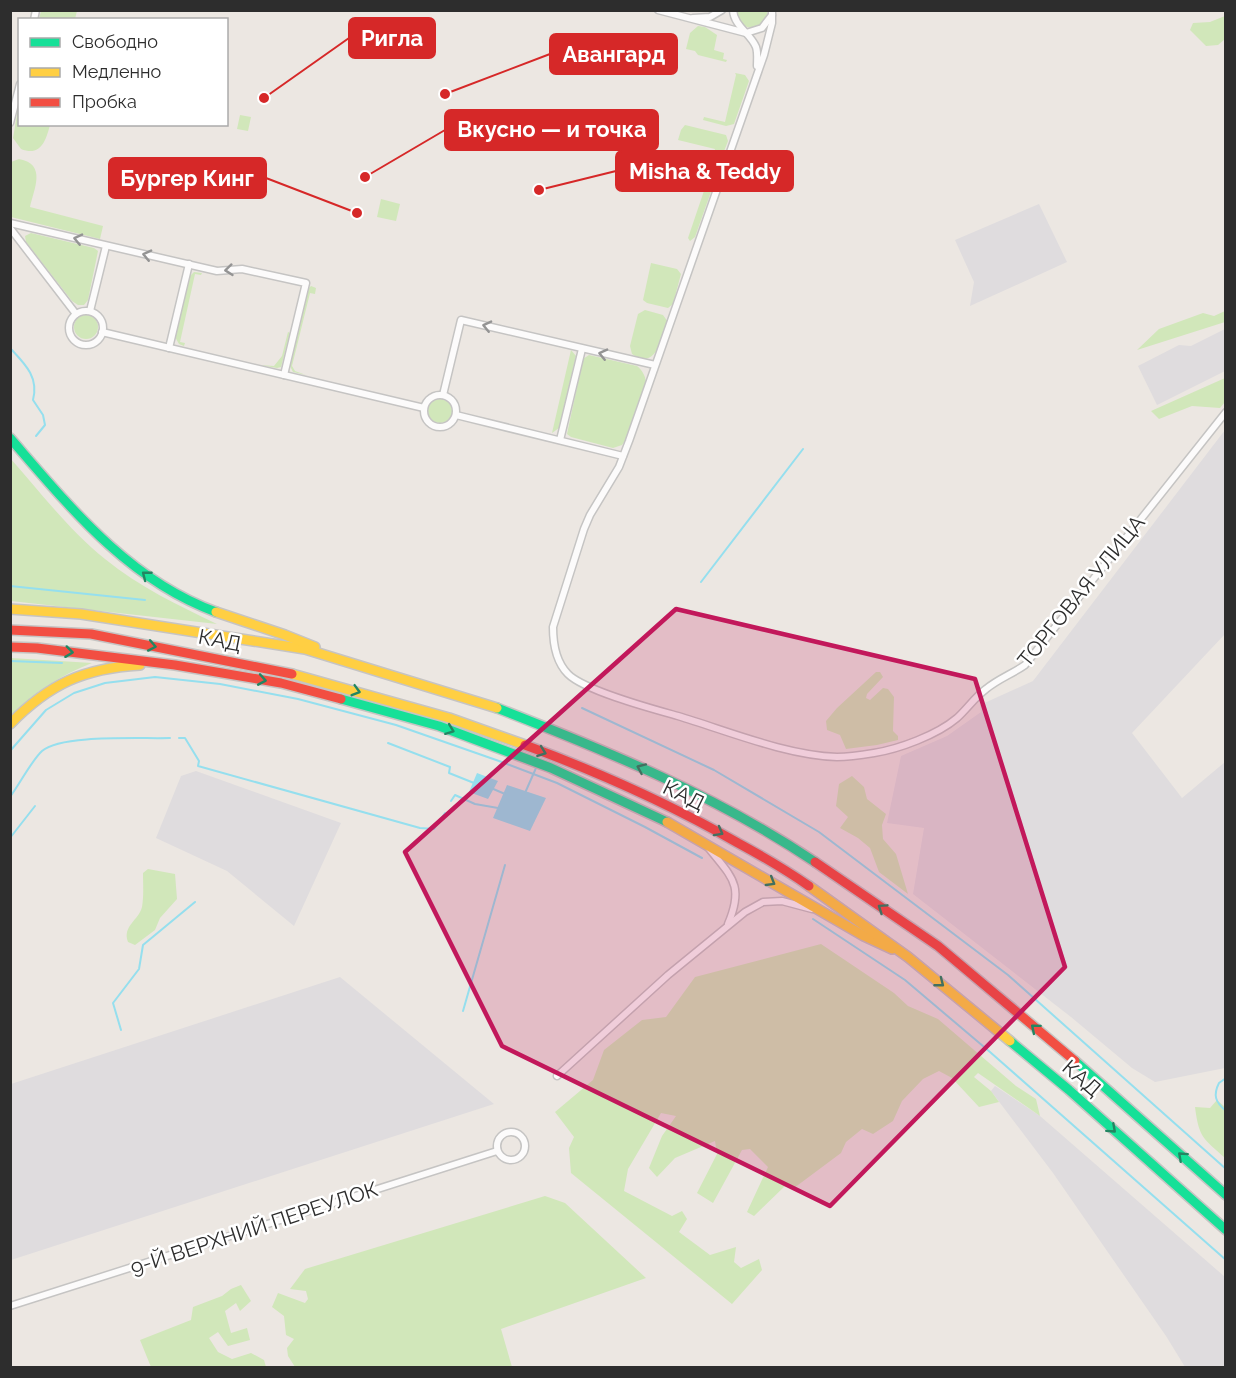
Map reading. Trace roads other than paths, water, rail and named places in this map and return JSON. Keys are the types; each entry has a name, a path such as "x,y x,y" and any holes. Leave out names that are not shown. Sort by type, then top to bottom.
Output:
{"main road":[{"path":"10,438 92,531 151,580 192,603 306,642 344,660"},
{"name":"КАД","path":"10,609 92,616 305,649 487,704 584,742 704,796 800,852 938,946 1090,1074 1226,1195"},
{"name":"КАД","path":"10,630 91,634 300,675 459,721 574,764 694,818 788,871 908,957 1060,1083 1226,1230"},
{"path":"10,647 37,648 175,665 281,683 439,726 551,768 672,824 864,936 908,957"},
{"path":"10,724 25,707 46,691 88,672 117,666 175,665"}],"street":[{"path":"658,10 746,33 762,28 772,12"},
{"path":"692,18 710,17 722,10"},
{"path":"733,10 734,20 757,49 757,73"},
{"path":"456,415 623,456 764,55 772,12"},
{"path":"10,123 18,92"},
{"path":"10,225 222,272 242,269 306,283 284,375"},
{"path":"10,225 76,314"},
{"path":"90,311 105,246"},
{"path":"169,348 189,264"},
{"path":"90,311 95,313 101,321 102,332 100,337 91,344 79,343 74,340 69,330 72,318 76,314 90,311"},
{"path":"443,395 461,320 655,365"},
{"path":"102,332 424,408"},
{"path":"561,440 582,349"},
{"path":"443,395 455,405 456,415 451,424 436,428 428,422 423,413 424,408 433,396 443,395"},
{"name":"ТОРГОВАЯ УЛИЦА","path":"623,456 584,529 553,627 556,652 568,674 589,686 629,702 761,742 838,757 874,753 908,744 955,720 983,691 1024,665 1226,412"},
{"path":"703,841 732,877 737,892 736,906 728,924"},
{"path":"556,1076 728,924 763,902 782,901 821,911"},
{"path":"508,1132 514,1132 523,1139 524,1150 517,1159 505,1159 497,1151 498,1139 508,1132"},
{"name":"9-Й ВЕРХНИЙ ПЕРЕУЛОК","path":"10,1306 497,1151"}],"water":[{"path":"477,773 498,781 488,799 469,792"},
{"path":"507,785 546,798 530,831 493,818"}],"waterway":[{"path":"10,348 25,365 34,384 33,400 43,415 45,425 36,436"},
{"path":"701,582 803,449"},
{"path":"10,586 145,600"},
{"path":"10,661 62,663"},
{"path":"10,751 46,710 74,693 105,683 155,677 220,684 298,699 396,725 499,761 557,783 702,858"},
{"path":"582,708 714,770 819,832 1008,975 1226,1169"},
{"path":"10,797 38,755 52,746 83,740 170,738"},
{"path":"179,738 185,738 199,761 198,766 420,828 434,829 445,813"},
{"path":"388,743 450,767 449,773 474,783"},
{"path":"525,793 536,768"},
{"path":"491,788 505,794"},
{"path":"451,801 455,795 475,804 498,808"},
{"path":"10,838 35,806"},
{"path":"463,1011 505,865"},
{"path":"121,1030 113,1003 139,969 143,945 195,902"},
{"path":"813,919 905,980 1226,1260"},
{"path":"1226,1078 1219,1083 1216,1091 1217,1101 1226,1111"}],"place":[{"name":"Авангард","path":"445,94"},
{"name":"Ригла","path":"264,98"},
{"name":"Вкусно — и точка","path":"365,177"},
{"name":"Misha & Teddy","path":"539,190"},
{"name":"Бургер Кинг","path":"357,213"}]}
